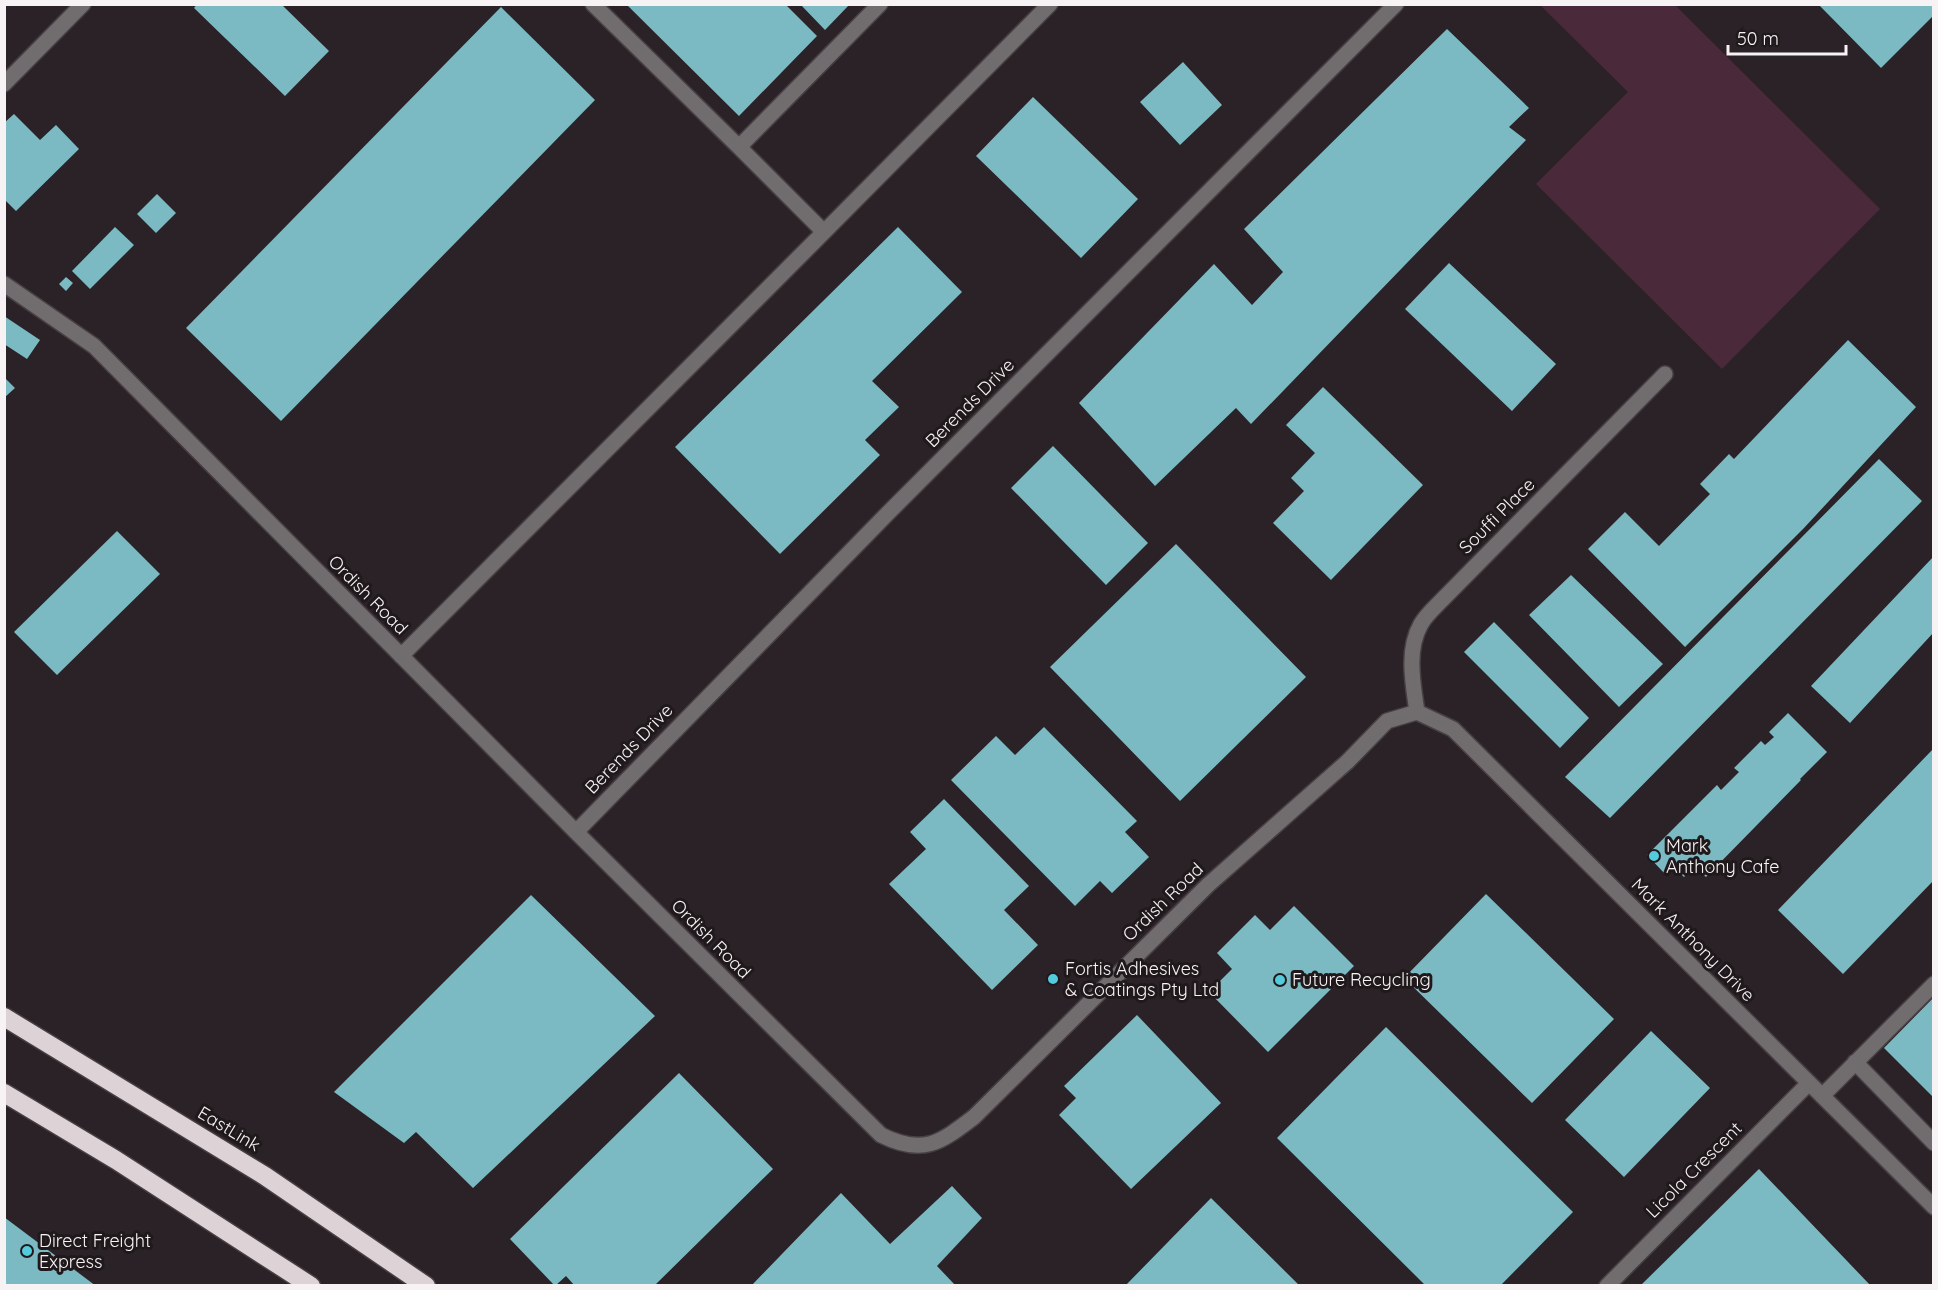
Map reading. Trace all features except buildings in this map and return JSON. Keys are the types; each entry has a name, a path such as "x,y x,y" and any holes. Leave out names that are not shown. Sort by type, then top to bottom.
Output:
{"highway":[{"name":"EastLink","path":"4,1017 265,1176 426,1286"},
{"path":"4,1093 116,1160 311,1286"}],"street":[{"path":"7,76 83,4"},
{"path":"593,4 824,231"},
{"path":"739,147 880,4"},
{"path":"401,656 1050,4"},
{"name":"Berends Drive","path":"576,832 906,495 1396,4"},
{"name":"Ordish Road","path":"4,284 94,346 576,832 881,1135 902,1145 926,1145 949,1136 974,1117 1208,885 1347,762 1387,722 1417,712"},
{"name":"Souffi Place","path":"1417,712 1412,657 1414,640 1421,623 1665,374"},
{"name":"Mark Anthony Drive","path":"1417,712 1453,729 1934,1207"},
{"path":"1822,1096 1934,984"},
{"path":"1855,1062 1934,1143"},
{"name":"Licola Crescent","path":"1607,1286 1809,1083"}],"shaded area":[{"path":"1540,5 1675,5 1880,209 1722,369 1536,184 1628,92"}],"place":[{"name":"Mark Anthony Cafe","path":"1654,856"},
{"name":"Fortis Adhesives & Coatings Pty Ltd","path":"1053,979"},
{"name":"Future Recycling","path":"1280,980"},
{"name":"Direct Freight Express","path":"27,1251"}]}
